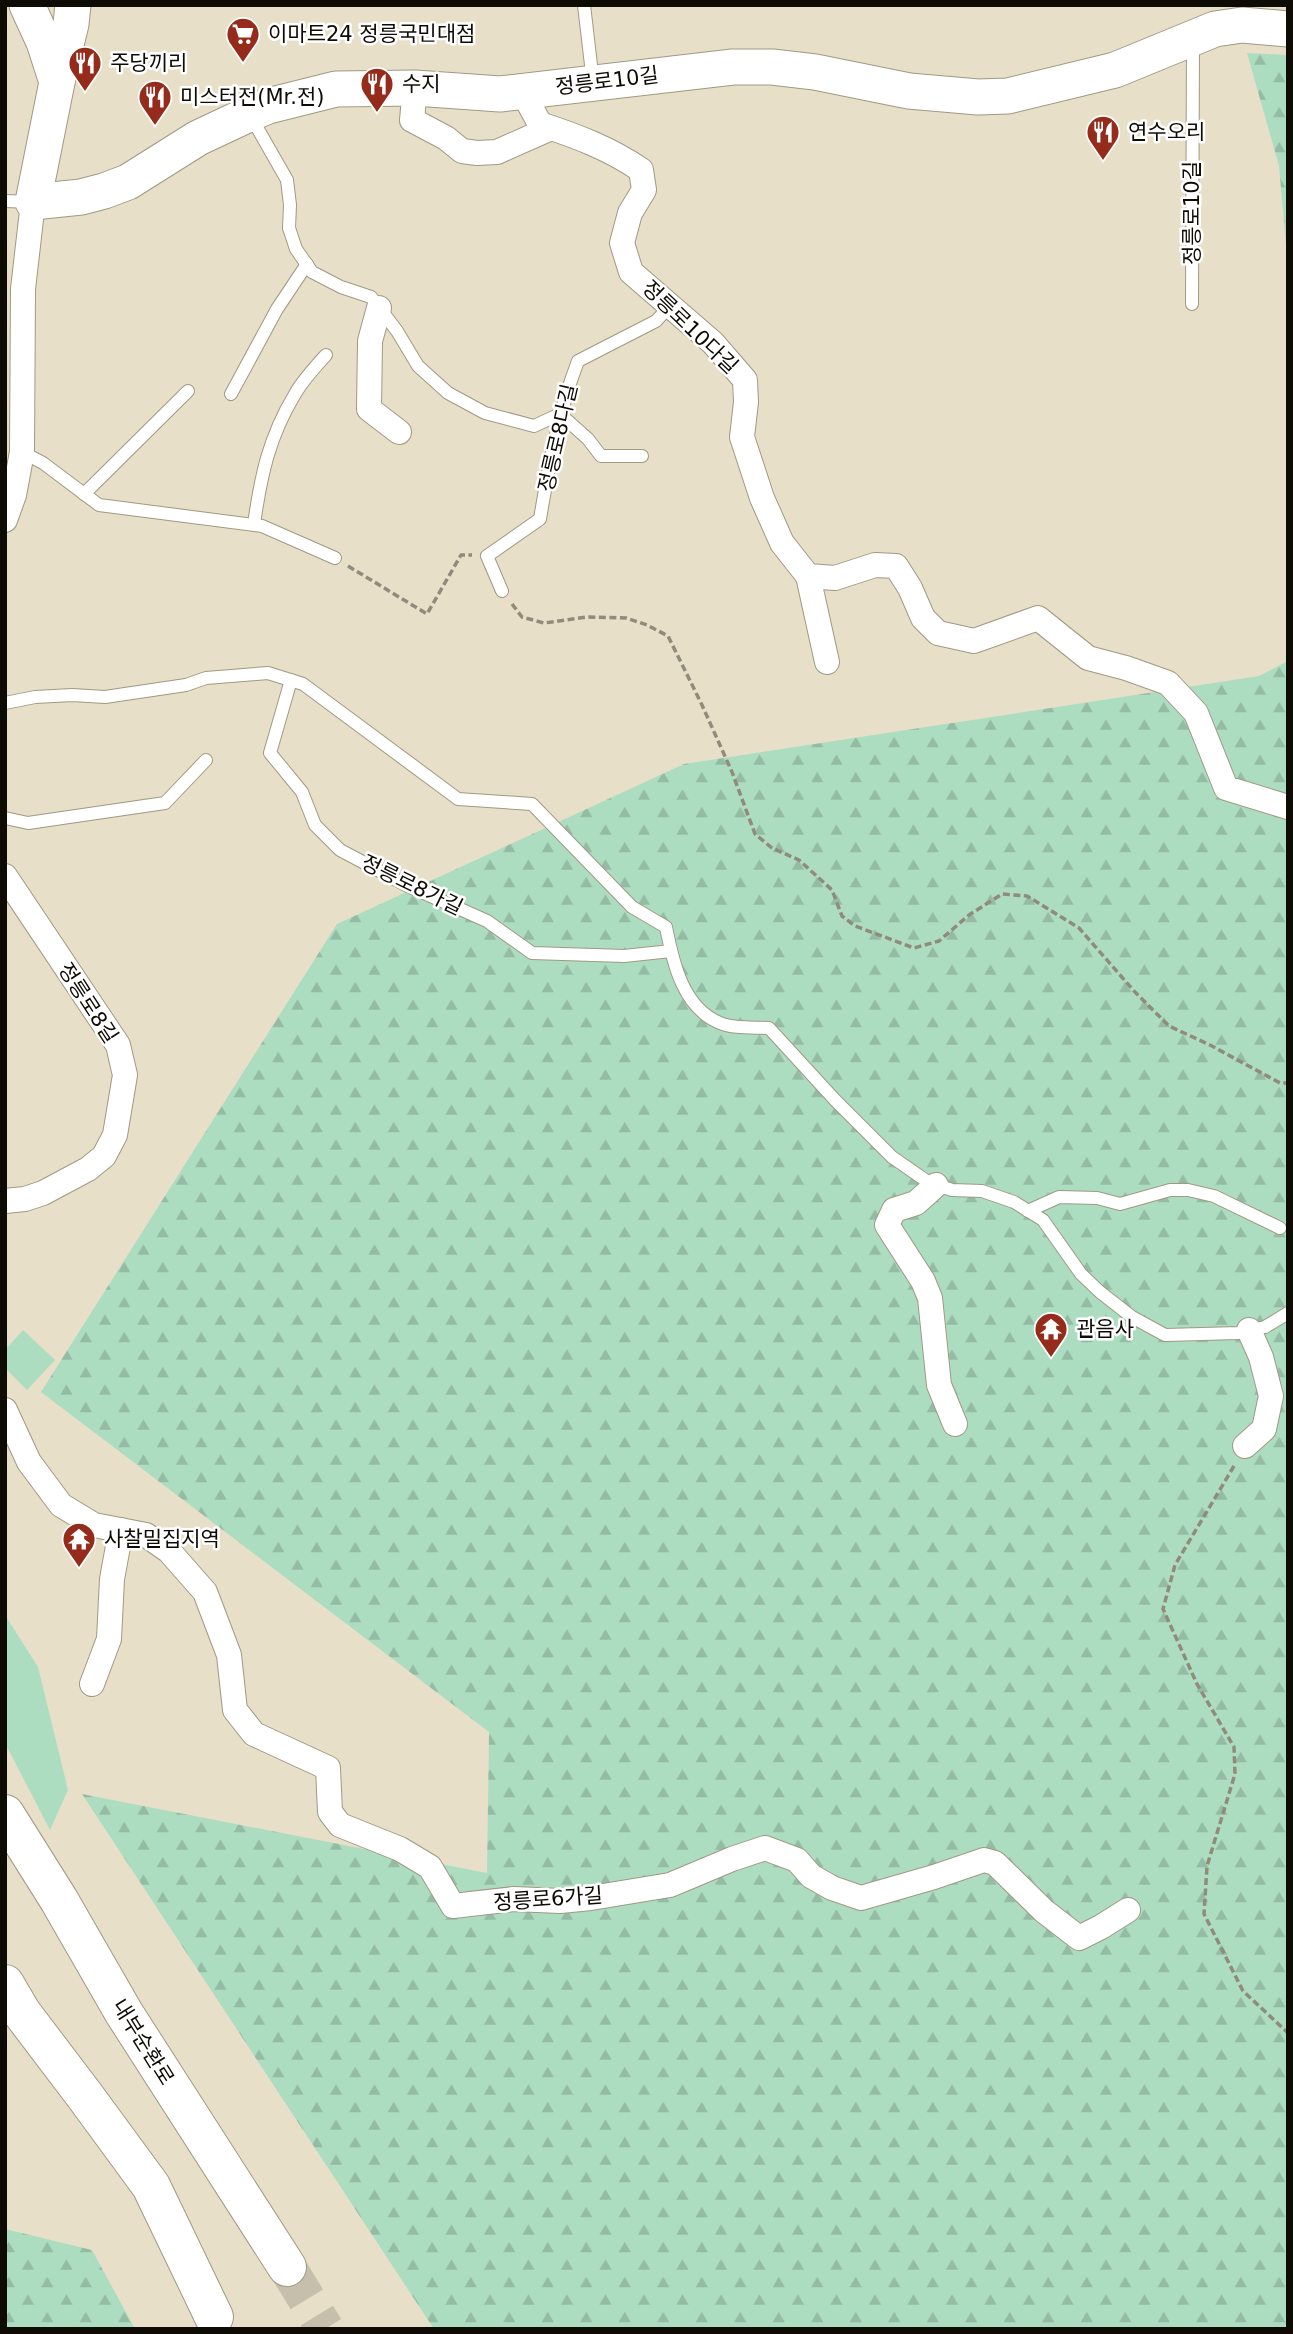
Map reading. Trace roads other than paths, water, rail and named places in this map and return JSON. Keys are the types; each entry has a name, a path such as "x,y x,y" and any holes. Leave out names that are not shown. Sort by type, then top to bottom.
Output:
{"highway":[{"name":"내부순환로","path":"5,1814 59,1900 124,2013 287,2267"},
{"path":"5,1984 22,2013 150,2186 214,2317"}],"main road":[{"path":"19,202 57,82 62,24 27,5"},
{"name":"정릉로10길","path":"19,202 81,197 116,187 198,138 249,114 268,106 336,89 415,88 500,94 733,67 772,66 909,91 978,97 1008,96 1115,70 1215,29 1242,25 1288,29"}],"street":[{"path":"415,88 412,120 446,138 462,151 497,152 551,128"},
{"path":"526,90 529,104 540,124 551,128"},
{"name":"정릉로10다길","path":"551,128 586,139 641,170 644,190 631,213 622,243 631,272 713,343 745,380 743,438 746,450 762,498 782,543 808,576 827,662"},
{"path":"5,520 14,495 22,452 23,289 19,202"},
{"path":"379,307 370,341 369,409 399,432"},
{"path":"808,576 835,579 874,565 896,566 923,618 939,633 974,640 1038,618 1088,658 1168,683 1196,713 1226,788 1288,807"},
{"name":"정릉로8길","path":"5,876 118,1045 125,1075 115,1135 104,1156 88,1169 43,1193 25,1199 5,1201"},
{"path":"936,1185 916,1203 894,1209 887,1225 923,1281 930,1298 939,1385 955,1424"},
{"path":"1245,1446 1264,1429 1271,1396 1261,1357 1249,1330"},
{"name":"정릉로6가길","path":"5,1410 29,1462 61,1504 94,1525 146,1535 169,1551 205,1592 229,1655 235,1710 254,1734 328,1768 330,1812 340,1825 400,1849 430,1867 453,1906 514,1899 560,1901 670,1885 732,1858 765,1848 797,1860 811,1876 832,1888 861,1898 984,1860 995,1863 1044,1911 1079,1938 1128,1910"},
{"path":"92,1684 109,1639 112,1579 121,1530"}],"lane":[{"path":"584,5 593,82"},
{"name":"정릉로10길","path":"1192,303 1193,38"},
{"path":"249,114 287,180 289,228 296,250 312,272 341,287 371,297 397,331 418,366 448,393 485,413 534,426 560,414 588,439 601,456 642,456"},
{"path":"231,394 277,309 307,264"},
{"name":"정릉로8다길","path":"502,592 487,556 540,519 560,414 578,361 656,321 671,305"},
{"path":"254,524 262,471 277,426 296,391 326,355"},
{"path":"84,494 188,391"},
{"path":"22,452 43,463 99,505 254,524 335,558"},
{"path":"5,703 35,696 105,697 233,675 268,673 303,684 458,799 532,804 632,907 666,927 673,961 696,1008 721,1024 769,1028 892,1157 928,1182 952,1190 982,1191 1014,1202 1043,1220 1080,1274 1132,1318 1165,1335 1238,1333 1265,1327 1288,1312"},
{"name":"정릉로8가길","path":"291,680 270,752 302,792 315,825 340,850 406,885 487,921 532,953 624,956 671,951"},
{"path":"5,818 27,823 164,803 206,760"},
{"path":"1028,1210 1059,1197 1097,1198 1120,1204 1170,1189 1188,1190 1214,1196 1285,1231"}],"tunnel":[{"path":"287,2267 325,2329"}],"place":[{"name":"이마트24 정릉국민대점","path":"243,64"},
{"name":"주당끼리","path":"85,93"},
{"name":"수지","path":"377,114"},
{"name":"미스터전(Mr.전)","path":"155,127"},
{"name":"연수오리","path":"1103,162"},
{"name":"관음사","path":"1051,1359"},
{"name":"사찰밀집지역","path":"79,1569"}]}
